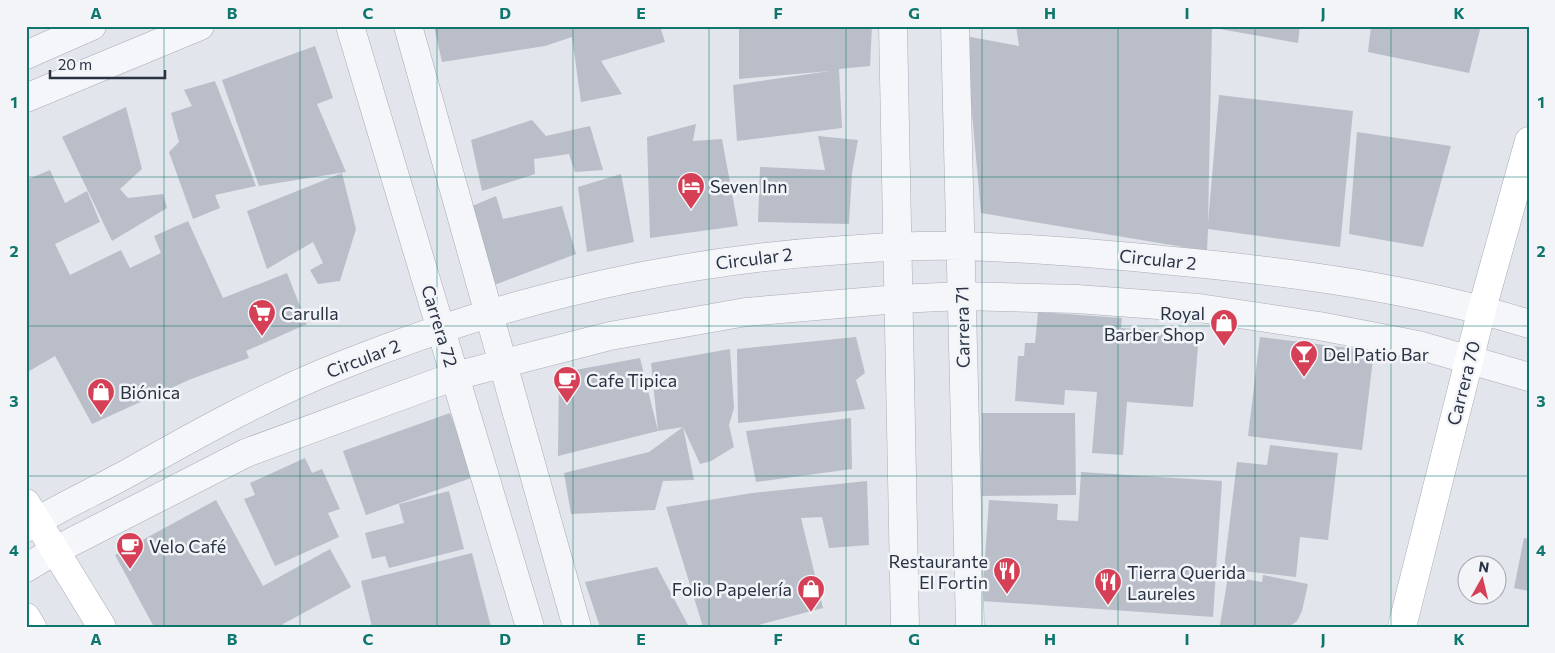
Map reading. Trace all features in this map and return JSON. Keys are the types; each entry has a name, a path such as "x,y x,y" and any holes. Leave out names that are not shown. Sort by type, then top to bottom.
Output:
{"street":[{"path":"26,54 92,26"},
{"path":"26,98 200,26"},
{"name":"Carrera 72","path":"350,26 530,627"},
{"path":"408,26 578,627"},
{"path":"893,26 905,627"},
{"name":"Carrera 71","path":"956,26 970,627"},
{"name":"Carrera 70","path":"1402,627 1482,309 1529,141"},
{"name":"Circular 2","path":"30,517 267,398 340,366 441,329 489,313 565,292 670,270 776,254 897,246 960,246 1085,252 1218,265 1350,284 1482,309 1529,324"},
{"path":"26,568 54,551 246,453 455,376 502,362 610,336 746,312 898,299 962,296 1077,298 1199,308 1418,345 1529,377"},
{"path":"30,517 102,627"},
{"path":"26,617 32,627"}],"building":[{"path":"434,26 660,26 665,42 601,61 622,94 581,102 572,37 545,46 442,62"},
{"path":"739,26 872,26 870,66 839,69 842,128 737,141 733,85 830,71 739,79"},
{"path":"1016,26 1212,26 1208,223 1219,95 1353,111 1340,247 1208,229 1207,251 981,213 965,36 1019,46"},
{"path":"1214,26 1300,26 1298,43 1214,28"},
{"path":"1371,26 1481,26 1469,73 1368,52"},
{"path":"315,46 333,98 317,104 346,172 259,186 222,80"},
{"path":"215,81 256,186 215,195 220,208 193,219 169,152 179,142 171,113 192,106 184,90"},
{"path":"126,107 142,169 120,189 128,198 163,194 167,208 112,241 62,137"},
{"path":"532,120 546,136 590,126 603,170 575,172 569,154 534,159 535,174 482,191 471,140"},
{"path":"696,124 693,141 722,139 738,226 650,238 647,137"},
{"path":"1357,132 1451,146 1423,247 1349,234"},
{"path":"818,136 858,140 852,173 849,224 758,222 760,167 825,170"},
{"path":"50,170 65,203 87,191 100,222 55,244 70,275 121,250 130,268 161,253 154,236 188,221 223,298 287,273 307,324 246,351 249,358 191,379 92,424 55,356 26,373 26,180"},
{"path":"342,173 356,229 340,281 318,284 310,270 323,263 313,242 267,269 247,211"},
{"path":"621,174 634,242 587,252 578,187"},
{"path":"496,196 503,219 562,206 576,254 489,287 470,207"},
{"path":"1038,312 1122,318 1121,328 1199,334 1193,407 1127,402 1123,455 1092,453 1097,392 1065,390 1064,405 1015,401 1018,356 1024,356 1025,343 1035,343"},
{"path":"856,337 865,373 856,380 865,409 738,423 737,349"},
{"path":"1260,337 1374,351 1362,450 1248,436"},
{"path":"730,349 734,408 729,425 734,447 711,461 700,464 683,427 658,431 651,363"},
{"path":"640,358 658,431 558,456 559,373"},
{"path":"450,413 474,477 366,515 343,451"},
{"path":"982,413 1075,413 1076,495 982,496"},
{"path":"851,418 852,469 756,482 746,431"},
{"path":"683,427 694,480 663,481 655,510 571,514 564,473 649,452"},
{"path":"1270,445 1338,453 1328,540 1300,537 1296,577 1224,569 1237,462 1267,465"},
{"path":"305,458 312,473 322,469 340,509 328,513 339,537 275,566 244,499 255,495 250,483"},
{"path":"1081,472 1222,481 1213,617 982,601 989,500 1058,504 1057,520 1078,521"},
{"path":"867,481 869,545 829,548 822,517 801,518 823,608 751,627 703,627 666,507 752,493"},
{"path":"449,491 464,549 389,568 385,556 372,559 365,533 404,523 399,504"},
{"path":"216,500 263,586 330,549 351,587 283,624 285,627 154,627 115,555"},
{"path":"1524,538 1529,539 1529,591 1514,588"},
{"path":"472,553 491,627 372,627 361,581"},
{"path":"657,567 689,627 600,627 585,582"},
{"path":"1263,575 1308,584 1302,611 1297,621 1289,627 1220,625 1228,576 1262,582"}],"place":[{"name":"Seven Inn","path":"691,210"},
{"name":"Carulla","path":"262,337"},
{"name":"Royal Barber Shop","path":"1224,347"},
{"name":"Del Patio Bar","path":"1304,378"},
{"name":"Cafe Tipica","path":"567,404"},
{"name":"Biónica","path":"101,416"},
{"name":"Velo Café","path":"130,570"},
{"name":"Restaurante El Fortin","path":"1007,595"},
{"name":"Tierra Querida Laureles","path":"1108,606"},
{"name":"Folio Papelería","path":"811,613"}]}
